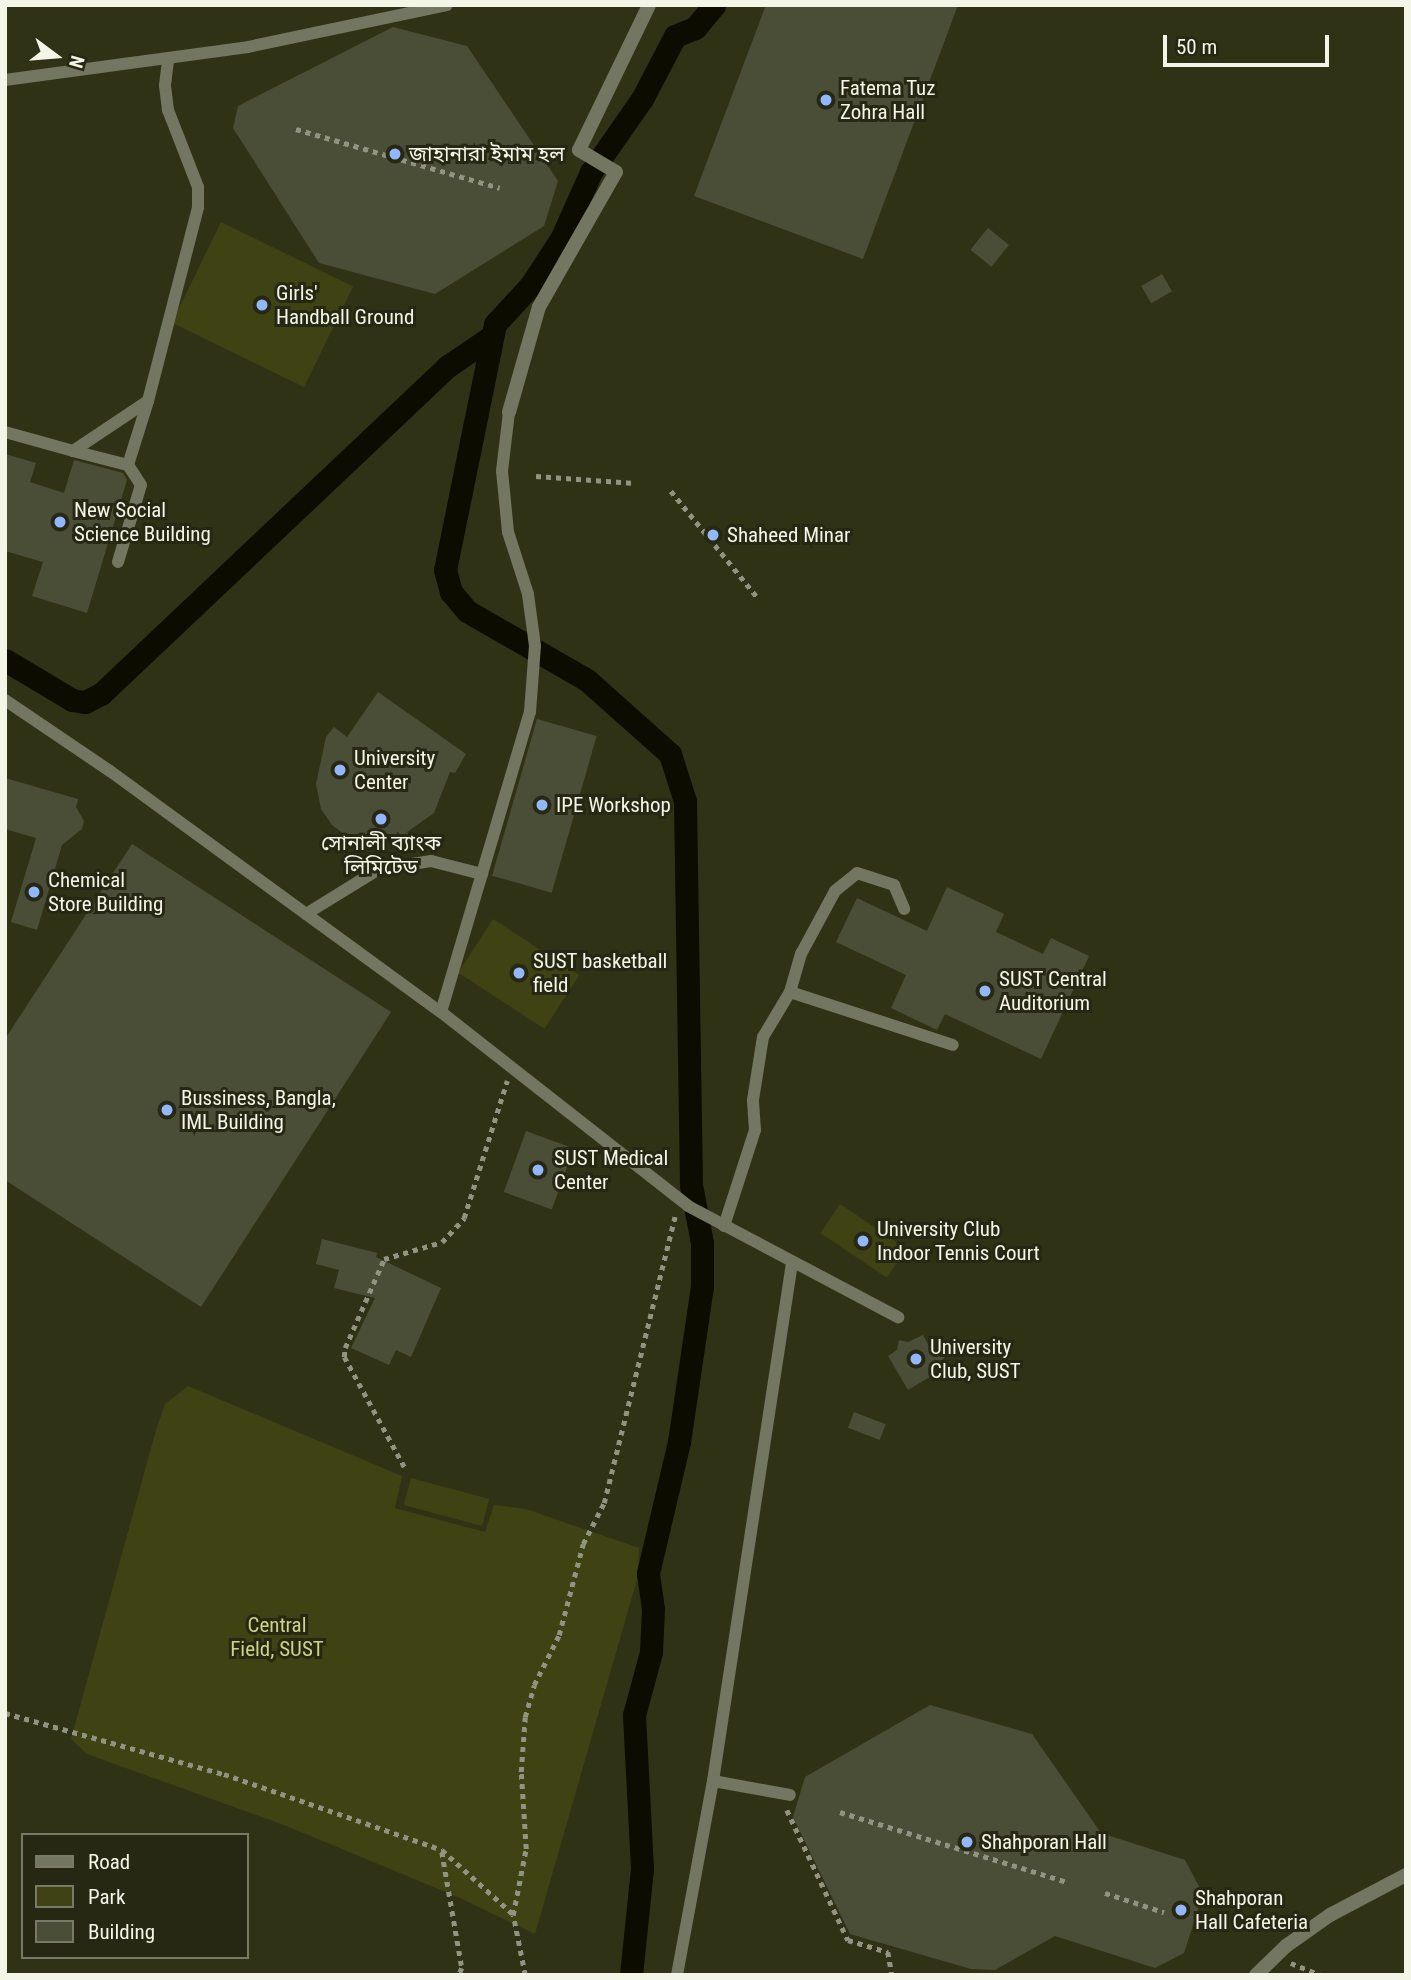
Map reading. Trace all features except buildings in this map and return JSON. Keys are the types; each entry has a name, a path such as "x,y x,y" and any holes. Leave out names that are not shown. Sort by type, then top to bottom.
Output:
{"street":[{"path":"509,412 539,307 616,172 579,150 649,5"},
{"path":"1256,1975 1274,1958 1341,1909 1406,1875"}],"lane":[{"path":"5,80 168,60 447,5"},
{"path":"128,465 148,401 198,206 198,187 168,110 164,85 168,60"},
{"path":"73,450 148,401"},
{"path":"442,1012 530,712 535,646 528,594 508,532 502,471 509,412"},
{"path":"5,432 128,465 141,485 118,562"},
{"path":"5,700 442,1012 683,1203 898,1317"},
{"path":"306,914 379,869 430,861 482,874"},
{"path":"724,1226 755,1130 753,1100 763,1037 790,992 801,954 835,891 858,873 894,885 904,909"},
{"path":"790,992 953,1045"},
{"path":"677,1975 713,1781 792,1263"},
{"path":"713,1781 790,1795"}],"path":[{"path":"296,129 500,188"},
{"path":"536,476 635,483"},
{"path":"671,491 758,598"},
{"path":"404,1466 344,1357 345,1348 384,1259 442,1242 464,1218 511,1067"},
{"path":"524,1975 513,1915 526,1849 521,1772 525,1717 534,1685 559,1635 583,1544 604,1503 683,1203"},
{"path":"5,1713 224,1774 442,1850 513,1915"},
{"path":"790,1795 787,1813 848,1940 888,1952 892,1975"},
{"path":"840,1812 1068,1882"},
{"path":"442,1850 462,1968 459,1975"},
{"path":"1105,1893 1164,1912"},
{"path":"1274,1958 1321,1975"}],"shaded area":[{"path":"5,5 1406,5 1406,1975 5,1975"}],"green space":[{"name":"Girls' Handball Ground","path":"221,222 353,286 304,387 172,323"},
{"name":"SUST basketball field","path":"493,919 579,975 545,1029 458,973"},
{"name":"University Club Indoor Tennis Court","path":"840,1204 906,1249 887,1278 820,1233"},
{"name":"Central Field, SUST","path":"188,1386 402,1476 395,1508 485,1532 494,1505 526,1509 639,1548 638,1576 535,1934 460,1898 284,1825 87,1754 71,1739 156,1430 165,1404"},
{"path":"411,1478 489,1499 482,1526 404,1505"}],"waterway":[{"path":"631,1975 642,1868 634,1715 651,1652 653,1609 648,1573 679,1442 702,1286 702,1243 691,1185 685,801 670,754 587,680 467,611 451,592 445,570 495,324 531,285 562,237 591,172 642,99 675,36 695,28 714,5"},
{"path":"5,660 72,700 85,702 101,694 448,366 492,336"}],"place":[{"name":"Fatema Tuz Zohra Hall","path":"826,100"},
{"name":"জাহানারা ইমাম হল","path":"395,154"},
{"name":"Girls' Handball Ground","path":"262,305"},
{"name":"New Social Science Building","path":"60,522"},
{"name":"Shaheed Minar","path":"713,535"},
{"name":"University Center","path":"340,770"},
{"name":"IPE Workshop","path":"542,805"},
{"name":"সোনালী ব্যাংক লিমিটেড","path":"381,819"},
{"name":"Chemical Store Building","path":"34,892"},
{"name":"SUST basketball field","path":"519,973"},
{"name":"SUST Central Auditorium","path":"985,991"},
{"name":"Bussiness, Bangla, IML Building","path":"167,1110"},
{"name":"SUST Medical Center","path":"538,1170"},
{"name":"University Club Indoor Tennis Court","path":"863,1241"},
{"name":"University Club, SUST","path":"916,1359"},
{"name":"Shahporan Hall","path":"967,1842"},
{"name":"Shahporan Hall Cafeteria","path":"1181,1910"}]}
